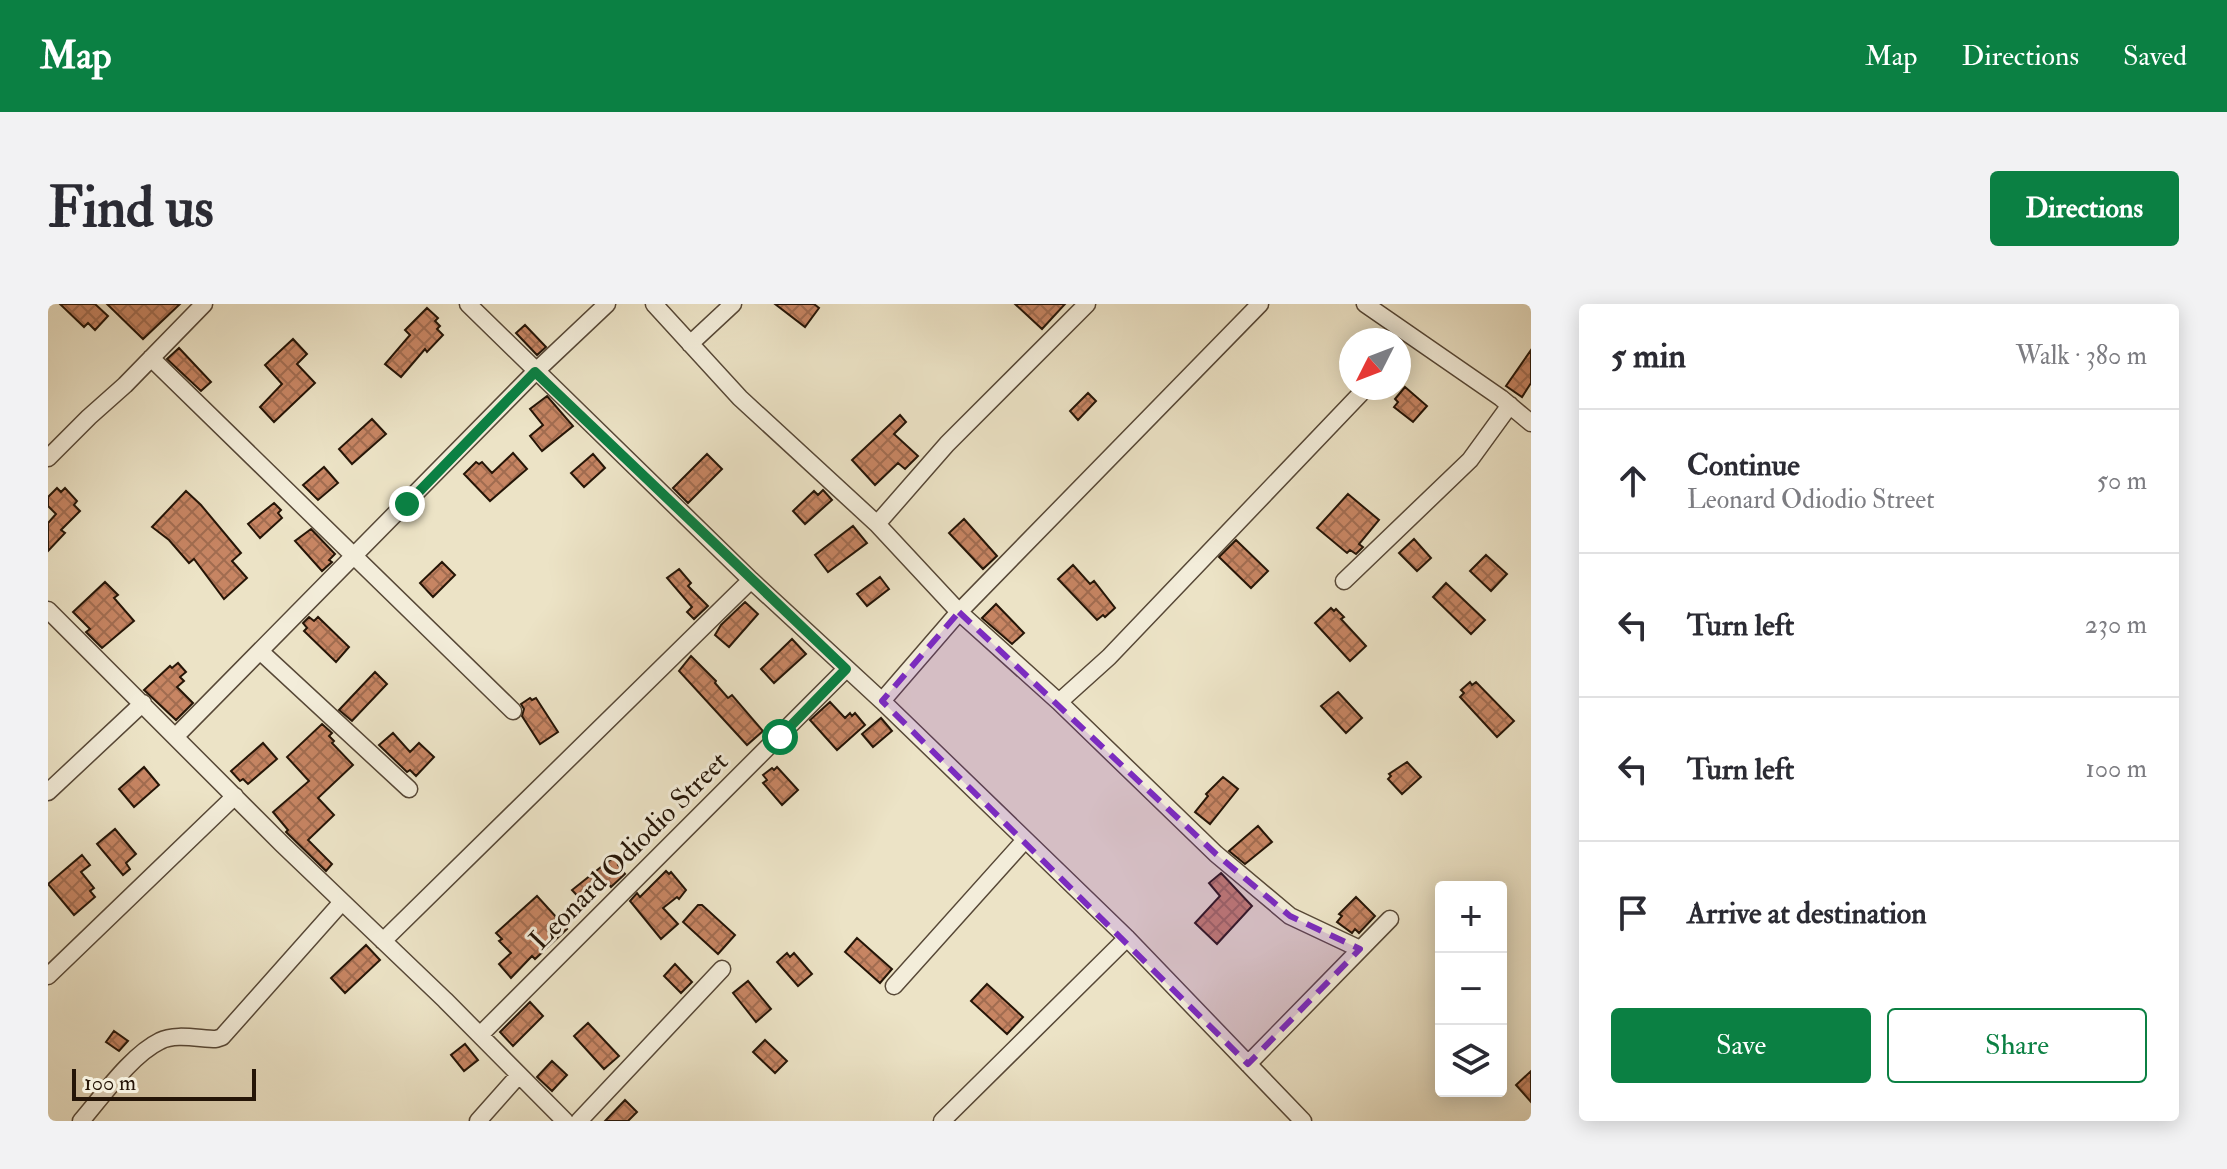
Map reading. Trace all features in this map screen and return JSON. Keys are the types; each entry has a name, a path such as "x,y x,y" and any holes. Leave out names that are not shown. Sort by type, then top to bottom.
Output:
{"street":[{"path":"48,458 204,304"},
{"path":"468,304 751,580 882,701 1127,938 1303,1121"},
{"path":"176,736 535,372 607,304"},
{"path":"654,304 740,398 877,524 959,612 1059,702 1216,854 1290,916 1360,949"},
{"path":"690,344 733,304"},
{"path":"877,524 947,444 1087,304"},
{"path":"882,701 959,612 1260,304"},
{"path":"1365,304 1390,328"},
{"path":"1411,345 1510,405 1531,423"},
{"path":"151,358 513,711"},
{"path":"1059,702 1109,657 1355,400"},
{"path":"1344,581 1470,460 1510,405"},
{"path":"383,941 751,580"},
{"path":"48,610 565,1121"},
{"path":"261,652 409,789"},
{"name":"Leonard Odiodio Street","path":"480,1035 846,669"},
{"path":"48,792 143,703"},
{"path":"48,976 235,796"},
{"path":"894,986 1025,840"},
{"path":"81,1121 126,1067 160,1040 222,1037 342,902"},
{"path":"1248,1064 1390,919"},
{"path":"942,1121 1127,938"},
{"path":"579,1121 722,969"},
{"path":"478,1121 518,1076"}],"highlighted area":[{"path":"959,612 1216,854 1290,916 1360,949 1248,1064 882,701"}],"building":[{"path":"60,304 95,304 108,316 95,330 88,323 84,327"},
{"path":"107,304 180,304 143,339"},
{"path":"775,304 814,304 819,308 805,327"},
{"path":"1015,304 1065,304 1042,329"},
{"path":"427,308 438,318 435,321 440,326 437,329 443,335 427,352 425,349 401,377 385,364 410,335 405,330"},
{"path":"525,325 546,347 537,355 516,333"},
{"path":"293,339 307,354 297,364 315,383 274,422 260,407 282,384 265,365"},
{"path":"179,348 211,382 201,391 167,359"},
{"path":"1531,350 1531,383 1522,397 1506,386"},
{"path":"1411,392 1427,406 1413,422 1394,407 1398,402 1396,400 1411,400"},
{"path":"1088,393 1096,401 1078,420 1070,411"},
{"path":"547,396 573,426 542,451 530,436 543,425 530,409"},
{"path":"900,415 906,422 894,434 918,456 905,469 898,463 875,485 852,460"},
{"path":"372,419 386,434 352,464 339,449"},
{"path":"513,453 527,469 490,501 464,474 476,462 482,462 492,473"},
{"path":"593,454 605,468 584,487 571,473"},
{"path":"707,454 722,469 688,503 673,488"},
{"path":"324,467 338,483 318,500 303,485"},
{"path":"57,488 61,492 65,488 77,501 74,505 80,511 61,530 65,533 48,551 48,523 56,514 48,506 48,497"},
{"path":"823,490 832,500 805,524 793,511 814,491 818,495"},
{"path":"186,491 241,553 232,561 247,578 224,599 194,559 189,563 169,540 152,527"},
{"path":"1348,494 1379,520 1359,544 1363,547 1356,554 1350,550 1347,553 1317,528"},
{"path":"274,503 281,510 278,513 282,518 260,538 248,524"},
{"path":"964,519 997,556 983,569 949,533"},
{"path":"853,526 867,543 828,572 815,555"},
{"path":"311,529 335,554 329,560 332,562 322,571 295,541"},
{"path":"1414,539 1431,558 1417,571 1399,553"},
{"path":"1236,540 1268,571 1251,588 1219,557"},
{"path":"1486,555 1507,574 1491,591 1470,571"},
{"path":"442,562 455,575 433,597 420,583"},
{"path":"1073,565 1090,584 1094,581 1115,608 1105,617 1103,615 1097,620 1058,579"},
{"path":"679,569 691,583 688,586 708,606 694,619 687,612 692,607 667,578"},
{"path":"880,577 889,589 867,606 857,594"},
{"path":"105,582 118,595 114,598 134,621 102,648 86,632 90,629 73,612"},
{"path":"1446,583 1485,620 1471,634 1433,597"},
{"path":"745,602 758,614 729,647 715,635"},
{"path":"996,604 1024,633 1012,644 982,618"},
{"path":"1331,608 1344,617 1341,619 1366,646 1350,661 1315,623"},
{"path":"309,617 314,621 318,617 349,647 336,662 304,631 307,628 303,623"},
{"path":"792,639 806,654 774,683 761,669"},
{"path":"691,656 728,698 732,695 763,731 747,745 679,671"},
{"path":"178,663 186,672 180,677 184,681 177,687 193,703 176,720 144,690 170,666 172,668"},
{"path":"375,672 387,684 352,721 339,710"},
{"path":"1470,682 1472,685 1476,682 1514,721 1497,737 1460,697 1464,693 1461,690"},
{"path":"1338,692 1362,718 1346,733 1321,706"},
{"path":"536,698 558,732 540,744 522,716 524,709 521,704"},
{"path":"830,702 845,718 855,713 865,725 837,750 810,720"},
{"path":"881,718 892,731 873,747 862,734"},
{"path":"322,724 332,733 329,736 334,741 332,743 353,765 318,798 334,815 308,840 332,864 326,871 286,832 288,830 273,812 309,781 287,757"},
{"path":"393,733 410,752 419,743 434,757 416,776 410,770 407,772 379,745"},
{"path":"263,743 277,759 248,784 243,779 240,781 231,771"},
{"path":"1407,762 1421,777 1402,794 1388,779 1389,774"},
{"path":"144,767 159,785 134,807 119,789"},
{"path":"777,767 798,790 782,805 763,783 767,780 763,775"},
{"path":"1223,777 1238,789 1210,824 1195,812 1208,796 1206,794"},
{"path":"1258,826 1272,842 1245,864 1229,851"},
{"path":"115,829 136,854 126,863 130,869 123,875 97,844"},
{"path":"82,855 90,865 81,872 94,888 90,891 95,897 74,915 48,884"},
{"path":"615,856 625,874 611,887 608,883 585,904 572,890"},
{"path":"666,871 671,872 686,890 679,899 677,897 663,908 678,924 661,939 630,901 637,893 640,897"},
{"path":"1221,873 1252,906 1217,944 1195,923 1220,896 1209,883"},
{"path":"537,896 567,929 535,959 532,956 511,978 499,964 511,953 496,933"},
{"path":"1356,897 1375,916 1359,933 1355,929 1352,933 1337,922 1342,916 1339,914"},
{"path":"698,905 702,905 735,935 718,954 683,922"},
{"path":"857,938 892,969 880,983 845,952"},
{"path":"366,945 380,960 345,993 331,978"},
{"path":"787,953 790,957 794,953 812,974 798,986 777,962"},
{"path":"675,964 692,982 681,993 664,976"},
{"path":"748,981 771,1009 756,1022 733,993"},
{"path":"987,984 1023,1017 1007,1034 971,1001"},
{"path":"530,1002 543,1016 513,1046 500,1032"},
{"path":"588,1023 619,1056 604,1069 574,1036"},
{"path":"114,1031 128,1041 119,1051 106,1042"},
{"path":"765,1040 787,1061 775,1073 753,1052"},
{"path":"465,1044 478,1060 464,1071 451,1055"},
{"path":"552,1061 567,1075 552,1091 537,1077"},
{"path":"1531,1071 1531,1102 1516,1085"},
{"path":"625,1100 637,1112 628,1121 605,1121"}],"route":[{"path":"407,504 535,372 846,669 780,737"}]}
